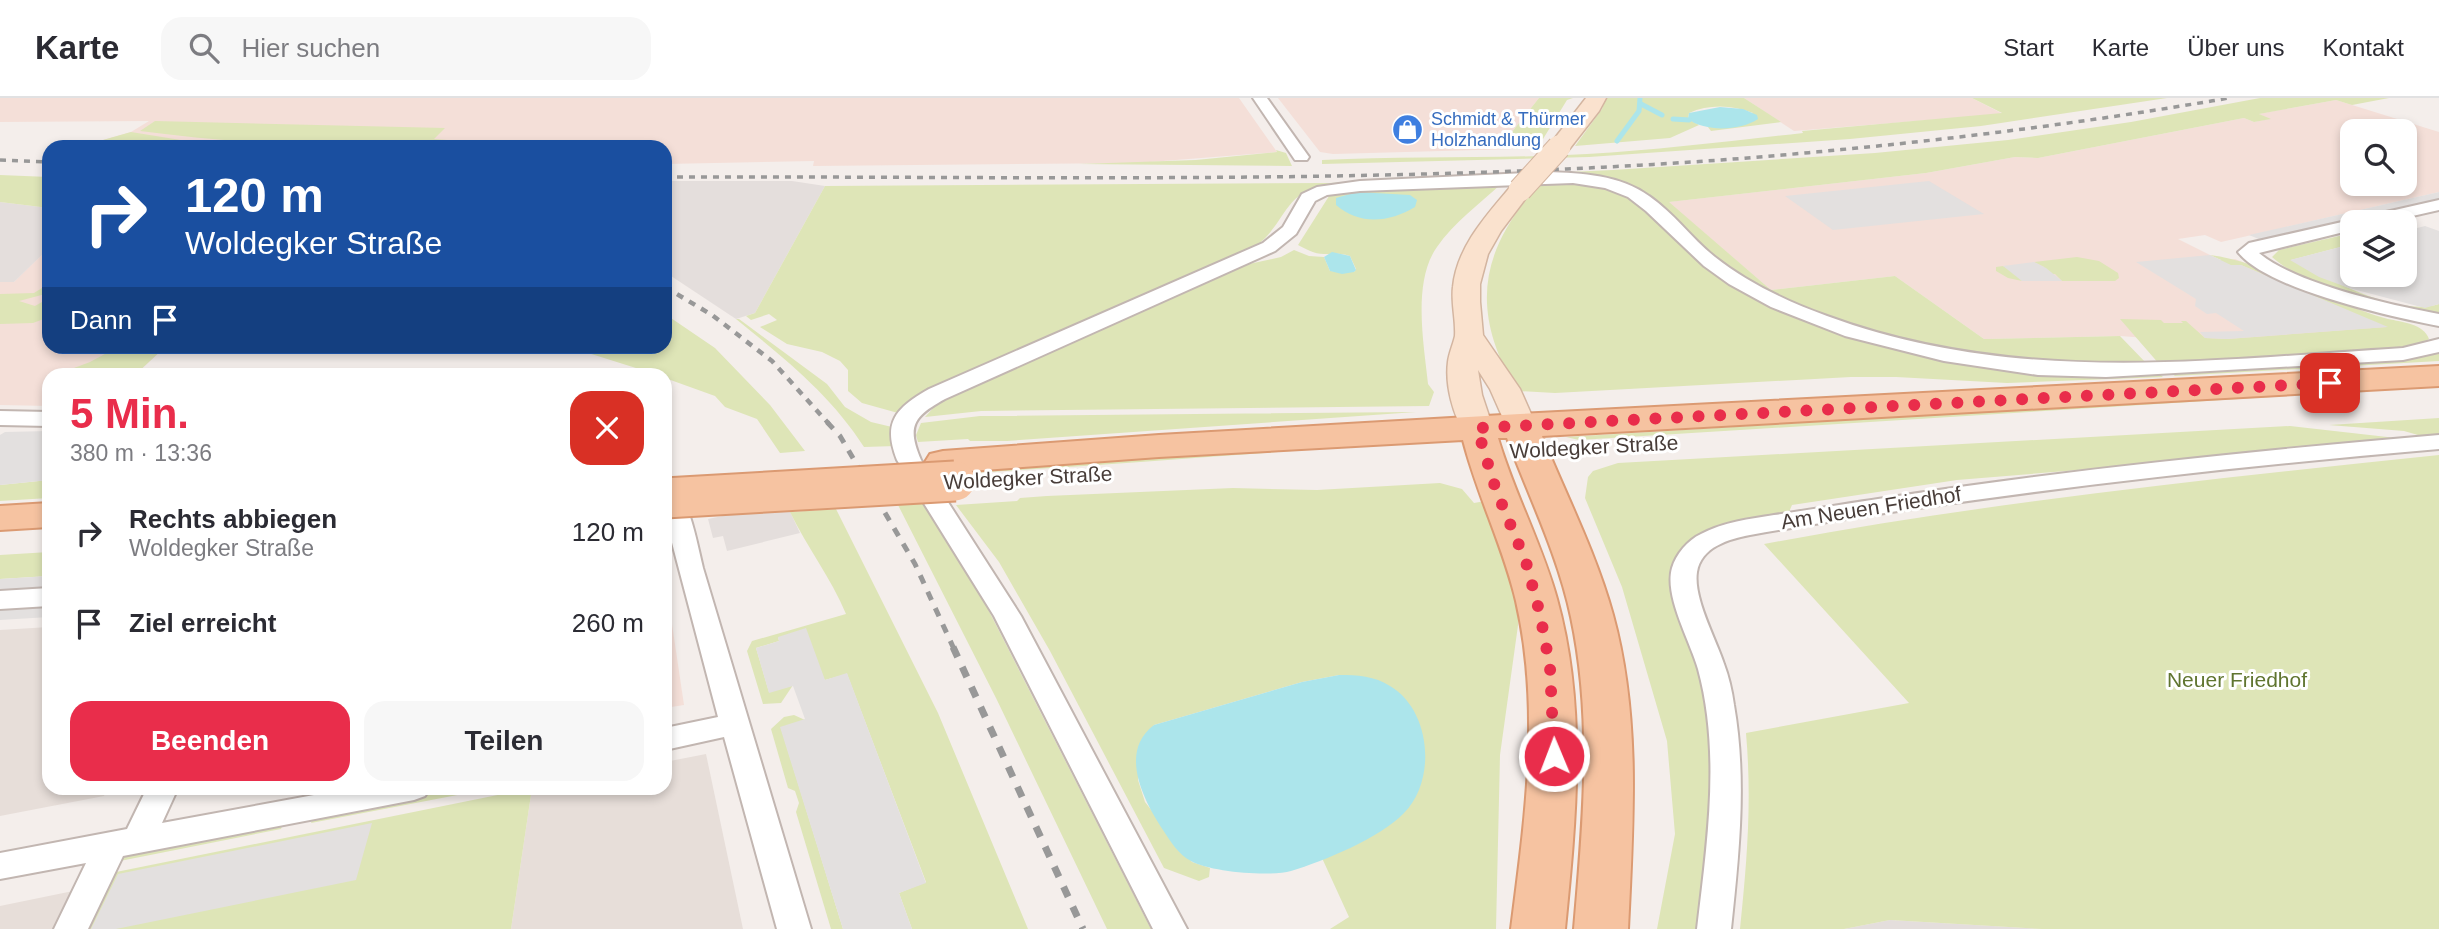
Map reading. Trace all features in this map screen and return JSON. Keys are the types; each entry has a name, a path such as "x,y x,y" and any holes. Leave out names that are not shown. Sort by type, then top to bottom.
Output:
{"main road":[{"path":"1538,929 1553,799 1554,734 1550,667 1526,562 1496,490 1465,391 1462,360 1469,335 1466,301 1468,272 1473,253 1484,235 1592,107 1596,98"},
{"path":"1469,335 1505,389 1575,562 1592,615 1603,671 1609,771 1601,929"},
{"name":"Woldegker Straße","path":"1525,438 2439,376"},
{"name":"Woldegker Straße","path":"672,497 949,472 1481,440 2439,394"},
{"path":"2351,399 2439,402"},
{"name":"Woldegker Straße","path":"672,479 949,472"},
{"path":"0,518 42,515"},
{"path":"0,536 42,533"}],"street":[{"path":"1260,98 1301,157"},
{"path":"1170,929 1031,658 979,568 936,505 907,454 902,428 914,409 937,394 1269,247 1290,230 1308,198 1316,193 1352,187 1548,177 1576,178 1609,184 1644,200 1692,247 1725,273 1784,305 1889,342 1974,361 2035,368 2121,371 2403,354 2438,328"},
{"path":"2417,210 2439,205"},
{"path":"2340,228 2255,247 2247,252 2262,264 2323,289 2438,328"},
{"path":"0,418 42,419"},
{"name":"Am Neuen Friedhof","path":"1714,929 1725,839 1727,783 1723,733 1713,674 1684,590 1683,574 1693,551 1702,543 1718,535 1750,527 1978,492 2106,475 2439,442"},
{"path":"672,503 794,929"},
{"path":"0,600 42,597"},
{"path":"672,738 735,724"},
{"path":"71,929 157,795"},
{"path":"0,866 377,795"}],"shaded area":[{"path":"0,98 1239,98 1277,152 1137,163 813,166 814,161 672,164 672,140 103,140 131,132 149,121 0,122"},
{"name":"Schmidt & Thürmer Holzhandlung","path":"1278,98 1539,98 1508,137 1514,149 1333,154 1320,152"},
{"path":"1744,98 1972,98 2003,114 1794,131"},
{"path":"2336,100 2397,119 2340,119 2340,196 2417,196 2417,125 2439,132 2439,192 2361,210 2340,210 2340,215 2221,242 2205,235 2178,239 2222,261 2235,259 2420,334 2239,345 2120,336 1984,339 1895,276 1771,290 1668,202 1926,173 2015,157 2038,158 2244,118 2254,122 2269,119 2258,114"},
{"path":"672,181 792,181 825,186 755,313 736,319 672,277"},
{"path":"1929,181 1984,214 1833,230 1785,196"},
{"path":"2439,192 2439,199 2391,210 2359,210"},
{"path":"0,202 42,207 42,255 14,282 0,282"},
{"path":"2340,214 2340,222 2261,240 2249,235"},
{"path":"2425,226 2439,231 2439,304 2425,308 2346,287 2417,287 2417,228"},
{"path":"2340,247 2340,285 2319,277 2290,260"},
{"path":"42,255 42,354 157,354 142,368 42,368 42,406 0,405 0,282 14,282"},
{"path":"2210,255 2231,265 2241,265 2388,327 2227,339 2205,338 2200,332 2244,331 2216,313 2207,314 2195,306 2196,299 2136,262"},
{"path":"2034,262 2062,281 2022,281 2003,266"},
{"path":"42,431 42,481 0,485 0,435 5,432"},
{"path":"786,503 800,533 727,551 723,536 713,538 708,519"},
{"path":"42,576 42,591 0,594 0,579"},
{"path":"42,603 42,617 0,620 0,606"},
{"path":"672,624 684,705 672,707"},
{"path":"42,627 42,795 104,796 0,816 0,630"},
{"path":"806,628 825,680 847,673 926,883 899,893 912,929 843,929 780,727 805,719 793,686 769,693 756,648"},
{"path":"706,754 743,929 511,929 531,795 672,795 672,761"},
{"path":"372,823 356,880 116,929 91,929 118,874"},
{"path":"78,890 58,929 0,929 0,906"},
{"path":"1890,920 2042,929 1844,929"}],"green space":[{"path":"1539,98 1573,98 1567,100 1543,139 1538,138 1529,149 1514,149 1508,137"},
{"path":"1606,98 1744,98 1781,122 1711,131 1708,127 1725,127 1753,113 1737,108 1713,107 1689,113 1688,119 1699,125 1670,138 1575,146 1602,109"},
{"path":"1972,98 2167,98 1981,126 1850,139 1589,157 1322,164 1322,160 1554,156 1614,152 2002,113"},
{"path":"2260,98 2389,98 2352,105 2336,100 2259,114 2271,119 2254,122 2244,118 2038,158 2015,157 1926,173 1669,202 1771,290 1895,276 1984,339 2120,336 2148,365 2008,362 1855,329 1746,283 1613,182 1330,185 1314,188 1293,202 1271,231 1249,251 898,413 862,403 848,391 848,370 840,361 822,352 787,344 760,327 777,320 769,314 751,320 746,316 755,313 825,186 1329,183 1613,170 1875,153 2008,140 2131,122"},
{"path":"155,121 445,128 434,139 447,140 228,140 140,131"},
{"path":"131,132 181,140 103,140"},
{"path":"1276,150 1286,153 1292,166 1079,164 1196,160 1277,152"},
{"path":"0,175 42,177 42,207 0,202"},
{"path":"1544,179 1567,179 1626,193 1704,263 1888,345 2157,372 2163,377 2007,383 1851,377 1555,393 1517,391 1501,361 1492,333 1487,306 1488,280 1494,255 1506,230 1522,205"},
{"path":"1502,183 1451,230 1429,261 1422,295 1422,333 1428,384 1434,392 1429,406 981,411 925,417 935,406 951,397 1249,264 1281,257 1294,250 1309,256 1324,257 1330,271 1354,272 1356,269 1350,256 1319,254 1298,245 1331,193"},
{"path":"2340,236 2340,247 2291,260 2340,284 2340,287 2384,301 2422,307 2439,304 2439,315 2375,302 2328,287 2287,268 2272,257 2279,250"},
{"path":"2210,255 2255,266 2365,312 2412,325 2422,330 2429,339 2412,348 2160,365 2120,319 2161,320 2164,323 2186,321 2205,338 2227,339 2386,327 2241,265 2151,271 2221,260"},
{"path":"2077,257 2099,261 2118,273 2119,278 2115,281 2062,281 2055,274 2018,276 2022,281 2008,278 1996,271 1996,267 2003,266 2013,272 2044,267 2034,262"},
{"path":"42,288 42,295 19,301 35,306 42,302 42,320 33,323 0,324 0,294 34,293"},
{"path":"672,319 715,348 770,405 805,451 780,453 757,419 725,407 715,396 672,381 672,368 636,368 591,354 672,354"},
{"path":"736,319 827,384 845,407 871,422 892,427 896,446 864,447 822,394"},
{"path":"105,354 157,354 142,368 74,368"},
{"path":"2439,354 2439,361 2175,376 2168,371"},
{"path":"2264,393 2271,397 1579,440 1566,437 1934,415 1985,407"},
{"path":"1416,412 1007,441 968,439 918,442 916,435 921,423 980,416"},
{"path":"2439,418 2439,436 2425,437 2404,431 2329,425"},
{"path":"2290,426 2405,439 1957,480 1792,505 1789,512 1726,525 1695,538 1683,547 1675,558 1672,585 1702,681 1708,713 1712,774 1709,835 1701,929 1657,929 1675,834 1667,741 1622,587 1585,498 1588,477 1593,471 1618,463"},
{"path":"1397,439 1399,444 1064,467 952,474 948,469"},
{"name":"Neuer Friedhof","path":"2439,455 2439,929 2042,929 1890,920 1844,929 1740,929 1748,831 1746,733 1909,703 1764,544 2016,504"},
{"path":"42,481 42,498 0,501 0,485"},
{"path":"1440,483 1462,489 1474,503 1491,500 1520,611 1500,755 1496,929 1330,929 1349,917 1322,858 1365,840 1339,675 1302,682 1154,725 1138,751 1138,780 1145,802 1192,862 1210,868 1209,877 1199,881 1164,868 1050,651 999,562 956,505 1047,496 1233,488 1317,490"},
{"path":"923,503 968,570 1151,929 1107,929 996,698 898,505"},
{"path":"836,509 938,713 1028,929 912,929 899,893 926,882 847,674 825,680 778,637 779,641 756,648 769,692 793,685 781,703 763,704 747,651 752,641 846,614 790,512"},
{"path":"42,552 42,576 0,579 0,555"},
{"path":"794,715 805,720 781,728 843,929 831,929 796,812 799,803 795,791 788,788 771,729 784,717"},
{"path":"419,795 457,795 311,823 314,815"},
{"path":"497,795 531,795 511,929 89,929 116,872"},
{"path":"284,821 281,829 120,861 124,852"}],"water":[{"path":"1720,107 1743,109 1757,115 1758,119 1732,128 1713,128 1688,119 1689,113"},
{"path":"1357,192 1410,195 1417,200 1415,207 1395,216 1365,219 1345,212 1336,205 1336,198"},
{"path":"1332,252 1350,256 1356,270 1342,274 1330,271 1324,257"},
{"path":"1339,675 1378,680 1404,697 1414,711 1425,746 1425,765 1422,783 1415,799 1404,813 1366,840 1335,855 1281,873 1225,871 1200,865 1182,855 1163,830 1142,791 1136,762 1143,736 1154,725 1302,682"}],"waterway":[{"path":"1617,141 1639,111 1640,98"},
{"path":"1641,104 1662,115"},
{"path":"1673,119 1689,120"}],"railway":[{"path":"672,177 1193,178 1589,168 1848,149 2039,127 2229,98"},
{"path":"0,160 42,162"},
{"path":"672,291 712,315 772,361 829,424"},
{"path":"827,422 840,436 915,564 954,649"},
{"path":"953,647 1083,929"}],"place":[{"name":"Schmidt & Thürmer Holzhandlung","path":"1408,129"}],"route":[{"path":"1554,756 1550,667 1540,614 1526,562 1496,490 1477,428 2330,383"}]}
